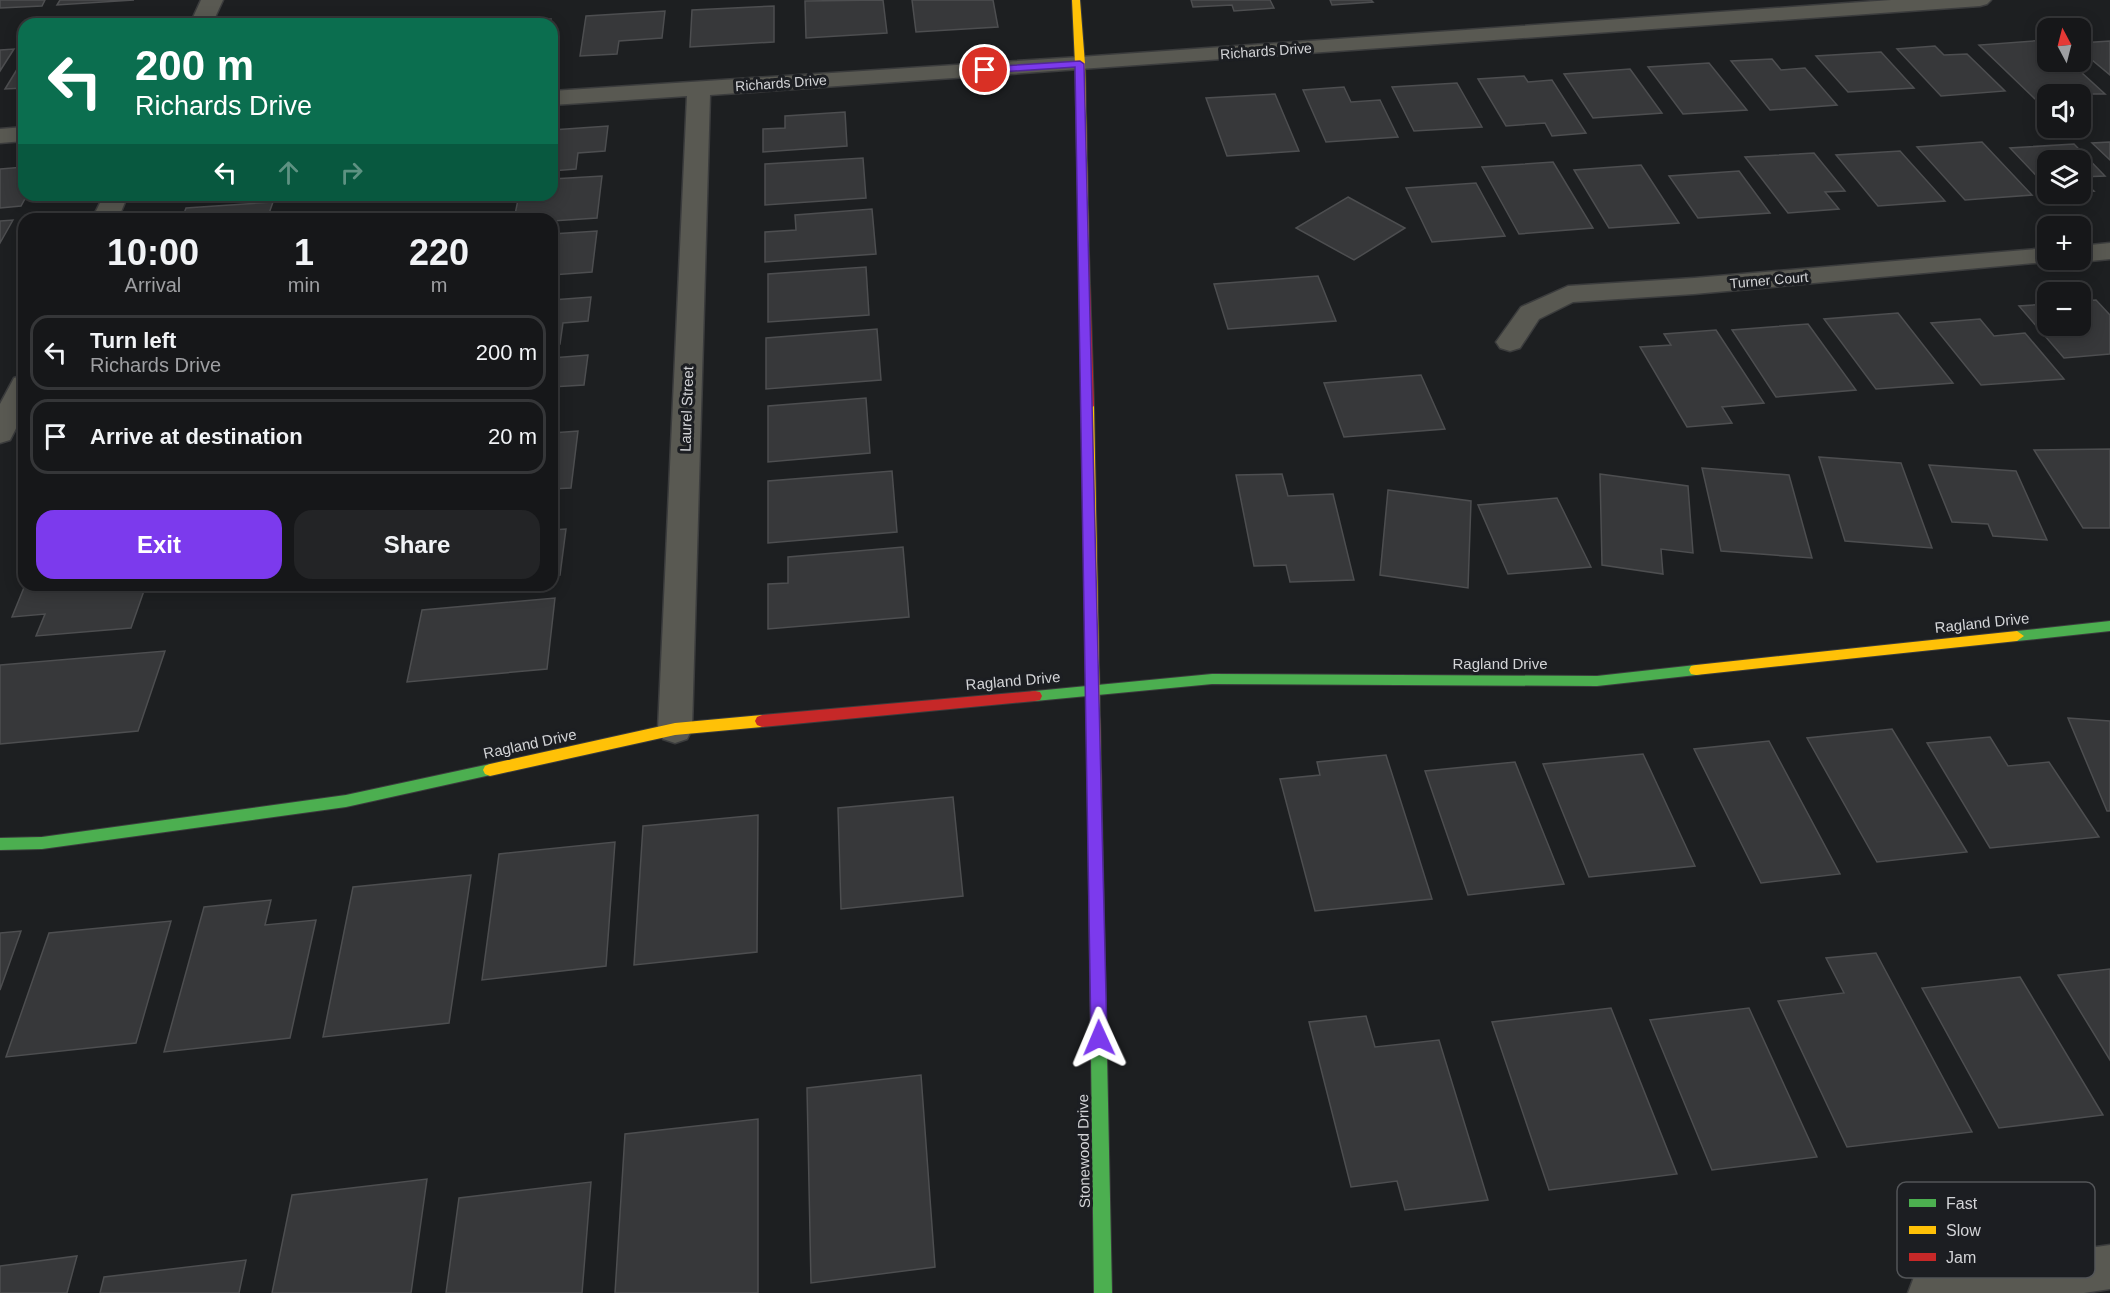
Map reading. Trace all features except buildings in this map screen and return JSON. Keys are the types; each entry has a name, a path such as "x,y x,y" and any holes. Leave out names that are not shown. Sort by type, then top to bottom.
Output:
{"street":[{"path":"204,18 212,0"},
{"name":"Stonewood Drive","path":"1076,0 1080,64 1103,1293"},
{"name":"Richards Drive","path":"558,98 1080,64 1641,16 1980,0"},
{"name":"Laurel Street","path":"675,729 699,88"},
{"path":"0,136 18,134"},
{"path":"2091,253 2110,251"},
{"name":"Turner Court","path":"1510,342 1530,313 1568,294 1694,286 2037,257"},
{"path":"0,433 18,396"},
{"name":"Ragland Drive","path":"0,844 42,843 346,801 675,729 1212,679 1597,681 2110,626"},
{"path":"2095,1269 2110,1267"},
{"path":"1930,1293 2034,1278"}],"traffic: fast":[{"path":"2017,636 2110,626"},
{"path":"1035,696 1212,679 1597,681 1696,670"},
{"path":"0,844 42,843 346,801 490,770"},
{"path":"1095,818 1103,1293"}],"traffic: slow":[{"path":"1076,0 1080,64 1084,252"},
{"path":"1088,406 1095,818"},
{"path":"1696,670 2017,636"},
{"path":"490,770 675,729 762,721"}],"traffic: jam":[{"path":"1084,252 1088,406"},
{"path":"762,721 1035,696"}],"route":[{"path":"985,70 1080,64 1099,1038"}]}
